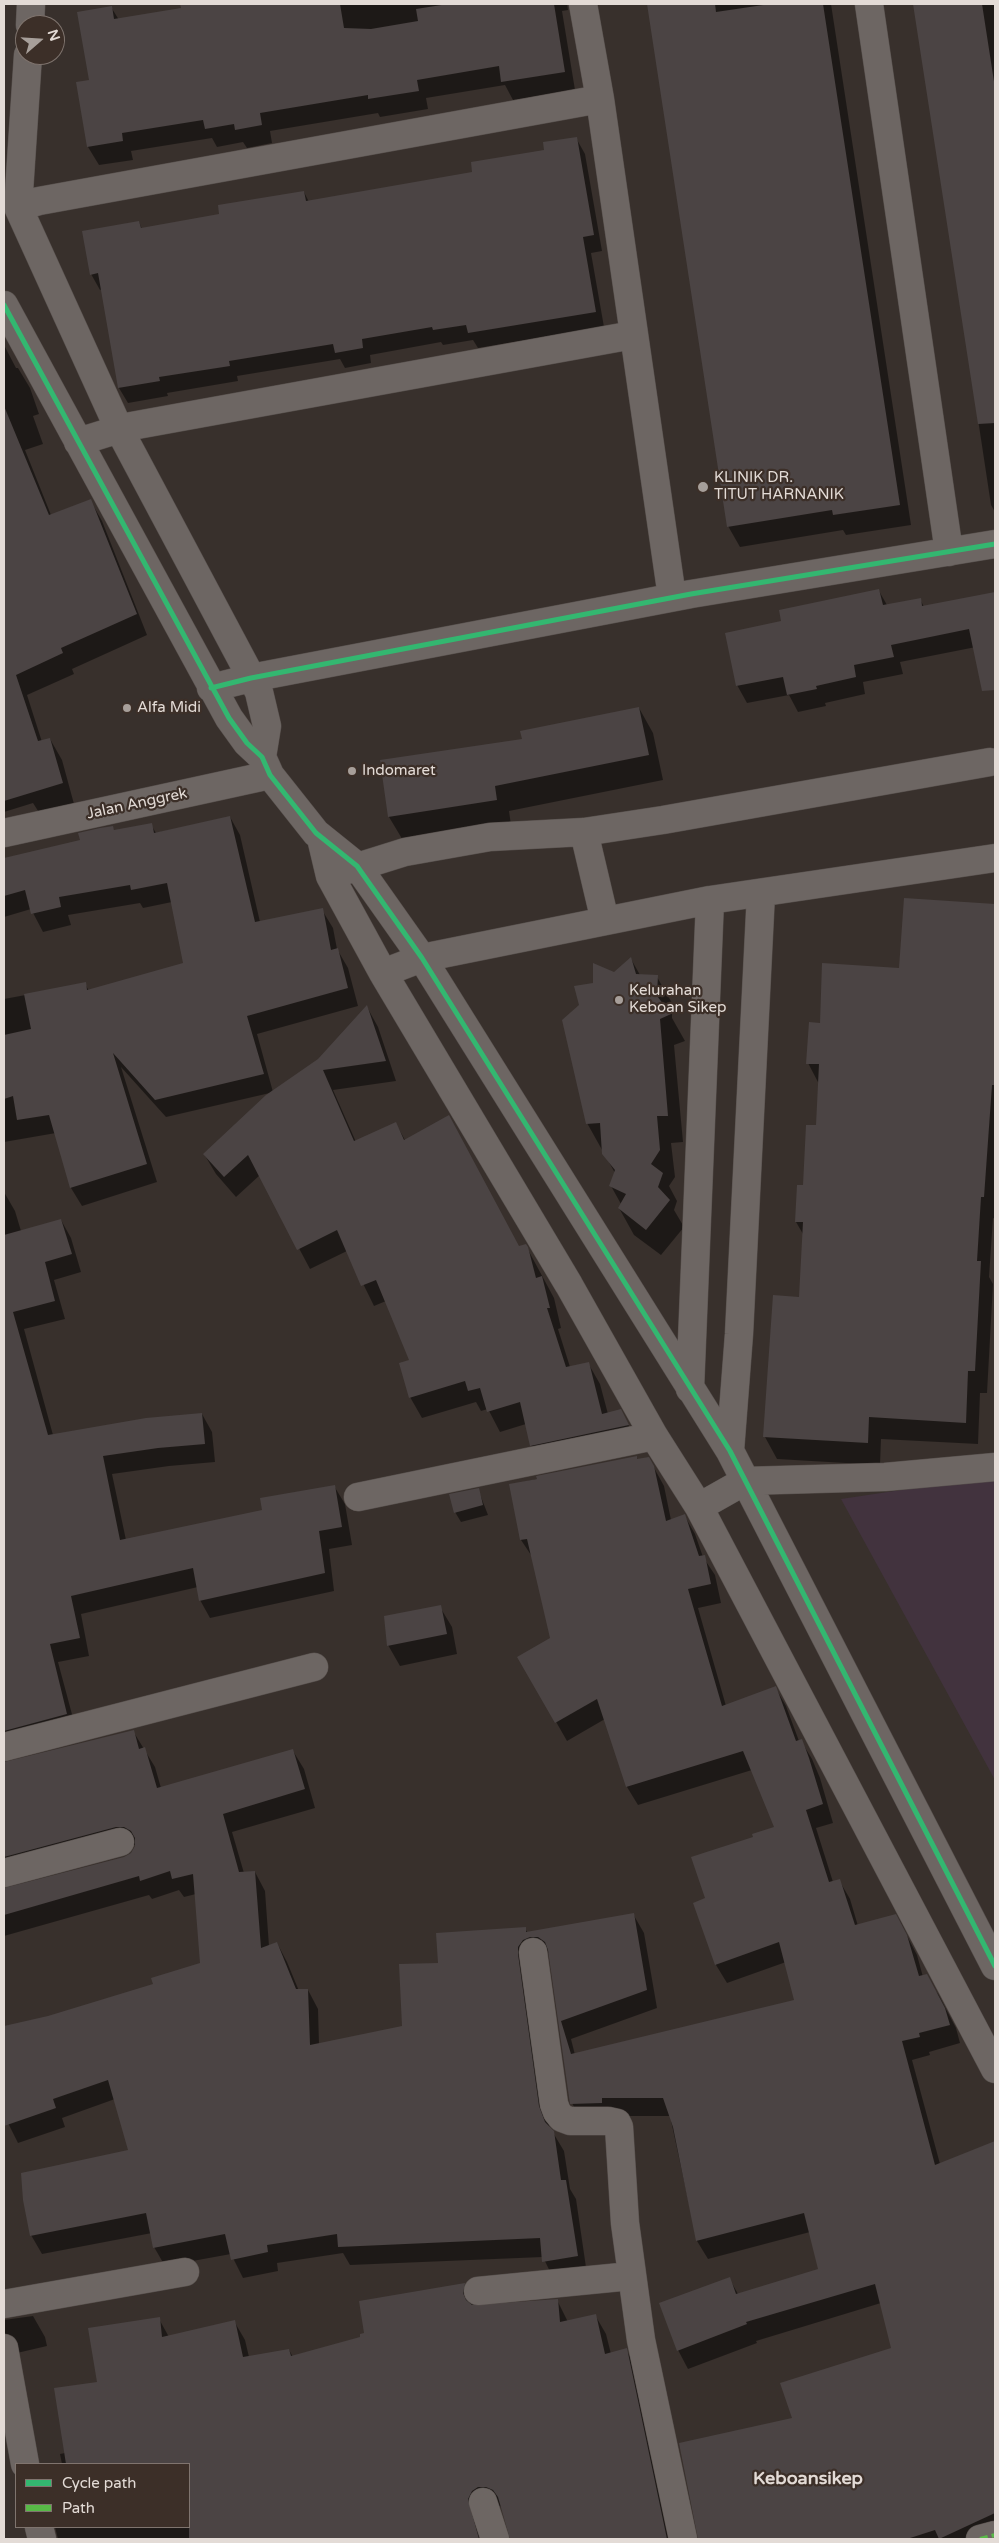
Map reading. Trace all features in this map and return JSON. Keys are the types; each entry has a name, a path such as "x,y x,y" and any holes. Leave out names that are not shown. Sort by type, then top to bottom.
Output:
{"street":[{"path":"583,4 600,99 672,598"},
{"path":"869,4 949,552"},
{"path":"27,65 18,207 119,429 262,701 267,726 266,766"},
{"path":"18,207 39,201 600,99"},
{"path":"4,305 211,688 247,743 321,838 357,866 422,958 730,1451 995,1966"},
{"path":"78,442 119,429 633,335"},
{"path":"211,688 251,678 672,598 995,544"},
{"path":"330,876 405,852 490,836 584,832 663,820 990,762"},
{"name":"Jalan Anggrek","path":"4,832 266,766"},
{"path":"584,832 605,921"},
{"path":"321,838 330,876 383,973 569,1286 654,1436 699,1506 995,2069"},
{"path":"383,973 422,958 710,900 995,858"},
{"path":"730,1451 739,1334 761,892"},
{"path":"690,1389 710,900"},
{"path":"358,1498 654,1436"},
{"path":"699,1506 745,1481 886,1477 995,1467"},
{"path":"4,1747 314,1667"},
{"path":"4,1873 120,1842"},
{"path":"533,1952 554,2104 557,2112 562,2118 570,2122 608,2121 617,2123 619,2127 631,2276 642,2350 683,2539"},
{"path":"4,2304 186,2272"},
{"path":"478,2291 631,2276"},
{"path":"4,2348 9,2418 25,2463"},
{"path":"483,2502 495,2539"},
{"path":"980,2539 995,2535"}],"shaded area":[{"path":"995,1476 995,1780 841,1499"}],"building":[{"path":"180,4 340,4 344,28 371,29 418,21 416,9 448,4 554,4 565,72 501,82 499,66 417,80 419,91 368,99 368,95 260,113 262,125 235,130 234,124 205,129 203,120 122,133 123,141 87,147 76,82 89,80 77,12 112,6 114,19 181,8"},
{"path":"647,4 715,4 716,12 770,4 823,4 900,505 833,515 832,510 727,527"},
{"path":"913,4 982,4 995,88 995,423 978,424"},
{"path":"577,137 594,235 583,237 596,312 468,333 466,325 433,330 432,327 362,339 363,348 335,353 333,344 229,361 230,366 159,377 160,381 118,388 98,273 90,275 82,231 139,221 141,228 219,214 218,205 304,191 306,201 472,172 471,162 544,150 543,142"},
{"path":"4,406 49,515 91,499 137,614 61,648 63,653 16,675 38,741 50,738 63,783 4,801"},
{"path":"879,589 883,605 921,598 922,606 995,592 995,690 982,691 969,629 891,645 894,657 854,665 856,677 816,686 817,689 787,695 783,677 736,686 725,633 781,621 779,610"},
{"path":"639,707 649,755 495,786 497,800 388,817 380,760 522,739 520,731"},
{"path":"230,816 255,922 323,908 331,950 338,948 348,988 247,1016 264,1074 155,1100 113,1053 147,1164 70,1188 49,1115 17,1120 13,1096 4,1099 4,1035 31,1029 24,994 86,982 87,990 183,963 167,883 131,890 130,885 59,897 61,907 31,914 25,890 4,896 4,858 80,840 78,833 100,828 113,826 114,830 152,823 154,833"},
{"path":"904,898 995,904 995,1085 992,1085 984,1197 981,1197 977,1261 981,1261 975,1371 968,1371 966,1423 869,1417 868,1443 763,1437 773,1295 799,1297 803,1222 795,1222 797,1185 803,1185 806,1125 816,1125 819,1064 806,1064 809,1022 820,1023 822,963 899,968"},
{"path":"631,957 636,974 658,975 657,996 671,1014 660,1019 668,1116 657,1116 660,1150 651,1164 663,1173 658,1187 670,1200 646,1230 618,1208 626,1194 609,1186 615,1170 602,1154 600,1123 586,1124 562,1020 579,1005 574,986 593,983 593,963 614,972"},
{"path":"367,1005 386,1061 323,1070 354,1141 396,1122 404,1140 449,1115 519,1246 526,1244 528,1247 536,1278 542,1276 550,1308 547,1308 566,1367 589,1362 602,1414 621,1409 629,1425 530,1446 520,1402 487,1412 480,1388 468,1391 465,1381 409,1398 399,1363 409,1360 376,1280 361,1286 337,1230 297,1250 248,1155 224,1177 203,1154 266,1095 318,1059"},
{"path":"61,1219 72,1254 45,1262 55,1301 13,1312 48,1435 146,1418 202,1413 205,1444 158,1448 103,1456 120,1540 262,1510 260,1498 335,1485 342,1527 319,1531 325,1573 199,1601 193,1568 71,1596 80,1638 50,1644 67,1714 4,1731 4,1235"},
{"path":"637,1456 637,1459 649,1457 654,1466 666,1521 685,1514 699,1556 705,1555 711,1584 688,1589 722,1706 776,1686 796,1741 802,1739 823,1804 806,1810 829,1882 840,1879 855,1925 896,1914 907,1935 919,1976 927,1974 945,2008 950,2025 919,2033 920,2037 902,2041 935,2165 995,2141 995,2513 939,2539 935,2530 907,2539 698,2539 679,2443 792,2418 780,2383 891,2348 875,2284 746,2322 747,2324 677,2351 659,2303 730,2277 736,2294 818,2269 804,2213 696,2241 673,2127 663,2098 602,2098 602,2103 570,2104 548,1950 545,1942 538,1937 530,1937 523,1940 518,1947 518,1954 539,2106 545,2122 554,2131 561,2180 566,2180 578,2256 542,2262 540,2238 338,2247 337,2234 267,2245 268,2252 231,2260 225,2234 153,2248 146,2213 30,2236 23,2200 21,2173 128,2150 108,2080 53,2099 56,2108 4,2126 4,2026 48,2016 153,1984 151,1978 200,1963 193,1874 172,1879 170,1871 140,1881 139,1876 4,1915 4,1888 124,1857 131,1853 135,1846 135,1838 131,1831 124,1827 116,1827 4,1857 4,1762 134,1730 139,1749 145,1747 157,1788 293,1749 305,1789 223,1814 239,1872 255,1871 261,1948 277,1942 296,1989 308,1989 310,2045 402,2026 399,1964 438,1963 436,1933 526,1927 526,1932 634,1913 647,1990 561,2021 571,2054 794,2000 779,1942 715,1965 693,1903 705,1898 691,1857 753,1837 752,1834 774,1827 743,1751 626,1787 597,1699 555,1723 517,1657 550,1638 527,1539 520,1540 509,1484 537,1479 536,1476"},
{"path":"479,1488 483,1505 454,1513 449,1494"},
{"path":"441,1605 447,1634 387,1646 384,1616"},
{"path":"465,2283 463,2293 466,2300 472,2305 558,2299 560,2322 596,2314 605,2354 627,2348 667,2539 510,2539 498,2497 493,2490 486,2487 478,2487 472,2491 468,2499 479,2539 189,2539 190,2463 66,2463 54,2388 97,2382 88,2328 160,2317 162,2337 235,2320 243,2357 289,2349 291,2356 360,2337 360,2334 364,2333 359,2301"}],"marked path":[{"path":"980,2539 995,2535"}],"cycle path":[{"path":"4,305 229,718 247,743 262,757 270,775 316,833 357,866 422,958 730,1451 995,1966"},
{"path":"211,688 251,678 691,594 995,544"}],"place":[{"name":"KLINIK DR. TITUT HARNANIK","path":"703,487"},
{"name":"Alfa Midi","path":"127,708"},
{"name":"Indomaret","path":"352,771"},
{"name":"Kelurahan Keboan Sikep","path":"619,1000"}],"district":[{"name":"Keboansikep","path":"808,2479"}]}
